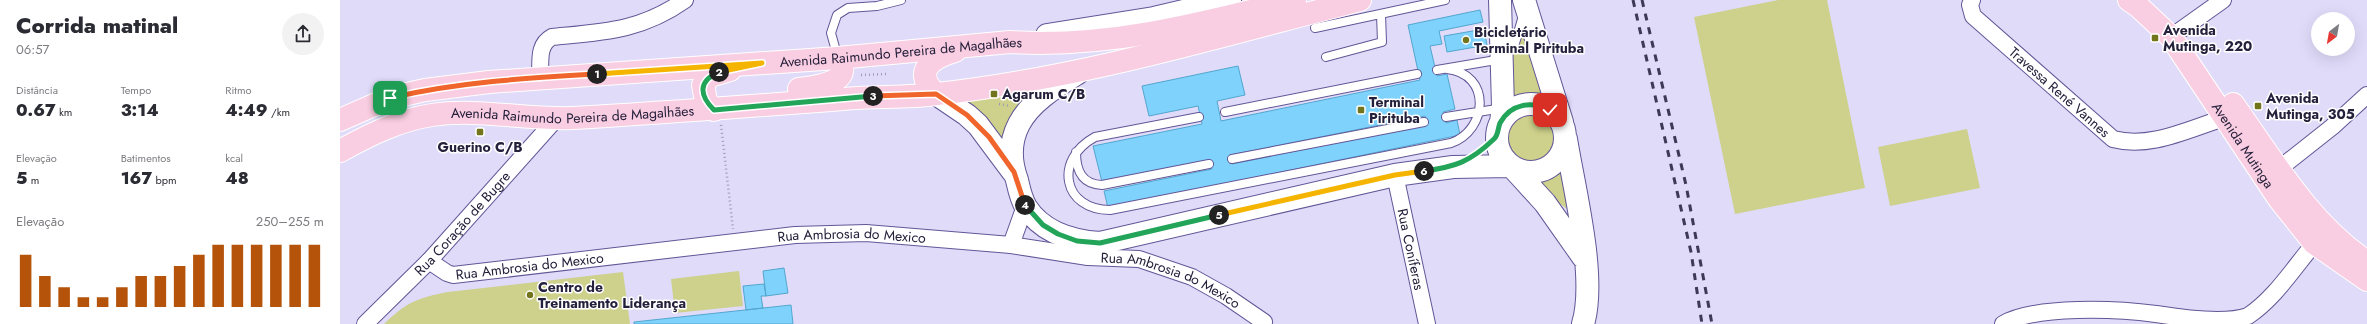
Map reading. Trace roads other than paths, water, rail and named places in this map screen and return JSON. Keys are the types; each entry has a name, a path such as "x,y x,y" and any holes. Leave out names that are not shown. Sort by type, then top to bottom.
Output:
{"main road":[{"path":"1010,42 1154,18 1230,0"},
{"name":"Avenida Raimundo Pereira de Magalhães","path":"340,151 370,135 402,122 433,115 468,114 556,119 717,110 748,106 892,95 936,94 1078,73 1174,50 1213,30 1295,0"},
{"path":"1213,30 1360,0"},
{"path":"1500,0 1506,118 1502,157 1545,203 1587,263"},
{"name":"Avenida Mutinga","path":"2129,0 2175,34"},
{"name":"Avenida Mutinga","path":"2150,0 2273,174 2320,237 2367,280"},
{"path":"1525,2 1564,129 1587,263 1586,314 1583,324"},
{"name":"Avenida Raimundo Pereira de Magalhães","path":"340,120 390,98 425,90 540,77 838,58 1010,42 1037,43 1101,41 1213,30"},
{"path":"982,44 941,55 930,62 924,74 926,85 936,94 967,115 978,125 1014,172"},
{"path":"748,106 757,97 764,93 828,85 837,78 842,71 842,64 838,58"},
{"path":"717,110 704,95 706,79 720,72 762,63"},
{"path":"1078,73 1041,98 1026,113 1019,123 1011,148 1011,161 1026,206 1043,225 1077,241 1100,243 1395,175 1453,167 1512,167 1528,173 1548,169 1562,154 1564,129 1550,110 1532,104 1506,118 1475,155 1453,167"},
{"name":"Avenida Mutinga","path":"2320,237 2367,262"}],"street":[{"path":"540,77 541,49 547,40 552,37 638,25 670,11 685,0"},
{"name":"Travessa René Vannes","path":"1972,0 1970,5 1973,16 2113,139 2128,143 2148,142 2233,116"},
{"path":"2175,34 2223,0"},
{"path":"2273,174 2332,127 2367,95"},
{"name":"Rua Coração de Bugre","path":"365,324 429,261 556,119"},
{"name":"Rua Coníferas","path":"1395,175 1426,324"},
{"path":"1011,245 1026,206"},
{"name":"Rua Ambrosia do Mexico","path":"429,261 447,273 453,275 795,235 866,233 1011,245 1088,257 1139,260 1192,277 1226,296 1264,322"},
{"path":"2003,324 2012,319 2076,309 2155,314 2222,324 2247,318 2272,296 2320,237"},
{"path":"1116,239 1139,260"}],"lane":[{"path":"838,58 831,33 837,15 848,8 877,6 901,0"},
{"path":"1315,28 1445,0"},
{"path":"1437,70 1502,59 1515,43 1525,2"},
{"path":"1326,57 1382,42 1382,14"},
{"path":"1199,117 1095,137 1076,151 1068,172 1073,190 1086,205 1098,210 1110,210 1451,143 1464,137 1479,110 1478,92 1471,79 1462,72 1447,69"},
{"path":"1225,112 1417,74"},
{"path":"1446,117 1479,110 1506,118"},
{"path":"1232,159 1424,122"},
{"path":"1076,151 1078,171 1085,180 1093,185 1102,185 1209,164"}],"railway":[{"path":"1633,0 1691,252 1702,324"},
{"path":"1642,0 1686,185 1712,324"}],"place":[{"name":"Avenida Mutinga, 220","path":"2155,38"},
{"name":"Bicicletário Terminal Pirituba","path":"1466,40"},
{"name":"Agarum C/B","path":"994,94"},
{"name":"Avenida Mutinga, 305","path":"2258,106"},
{"name":"Terminal Pirituba","path":"1361,110"},
{"name":"Guerino C/B","path":"480,132"},
{"name":"Centro de Treinamento Liderança","path":"530,295"}]}
